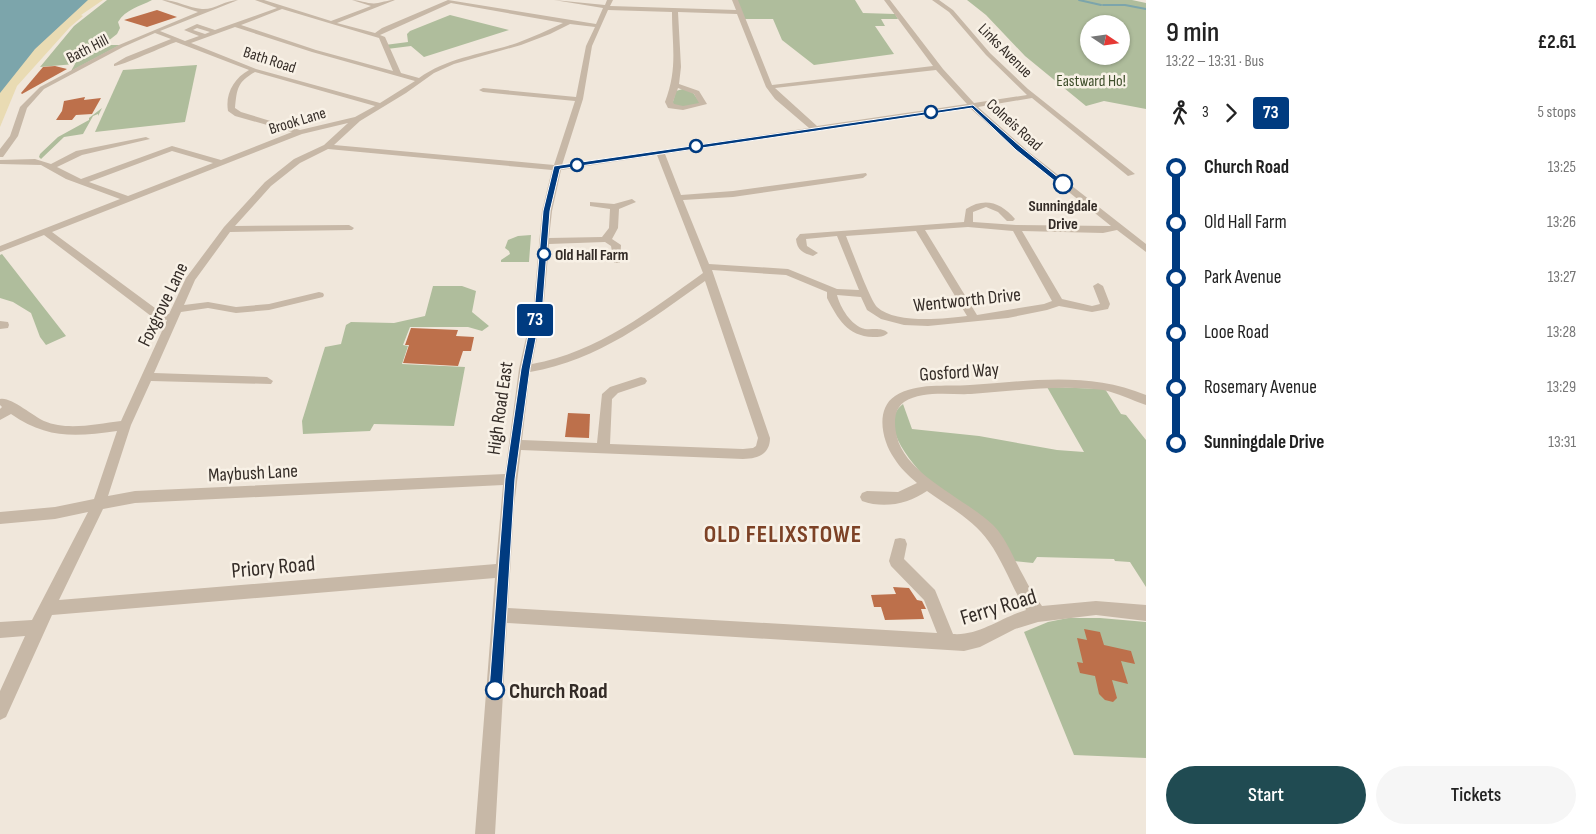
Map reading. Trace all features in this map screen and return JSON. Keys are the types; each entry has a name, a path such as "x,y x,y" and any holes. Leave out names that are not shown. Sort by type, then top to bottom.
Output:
{"street":[{"path":"165,0 183,2 202,11"},
{"name":"Bath Hill","path":"0,155 10,144 24,107 34,95 51,82 121,46 202,11 234,0"},
{"path":"258,0 331,23 377,34 382,37 398,74"},
{"path":"355,0 377,6"},
{"path":"331,23 392,0"},
{"path":"377,34 384,29 452,0 598,26"},
{"path":"557,0 606,8 675,12 740,12"},
{"name":"High Road East","path":"485,834 510,479 525,369 539,302 547,211 557,168 579,99 589,46 610,0"},
{"path":"734,0 769,87 815,129"},
{"name":"Colneis Road","path":"887,0 937,68 973,106 1036,164 1120,227 1146,249"},
{"name":"Links Avenue","path":"935,0 954,14 988,54 1033,96 1131,174"},
{"path":"185,43 281,8"},
{"path":"675,12 678,67 675,86 669,102 671,106 683,108 703,104 702,100 693,90 675,86"},
{"name":"Brook Lane","path":"0,249 300,132 356,119 404,92 419,80 452,63 533,39 569,22"},
{"path":"206,36 187,30 197,26 216,32"},
{"path":"236,26 314,51 419,80"},
{"name":"Bath Road","path":"155,32 254,70 380,105"},
{"path":"116,65 128,58 175,40"},
{"path":"769,87 937,68"},
{"path":"254,70 238,78 235,83 231,109 238,114 300,132"},
{"path":"483,90 579,99"},
{"path":"327,147 557,168 1033,96"},
{"name":"Foxgrove Lane","path":"0,710 37,628 99,504 125,425 190,280 227,229 268,184 297,162 327,147 356,119"},
{"path":"52,167 79,153 146,139"},
{"path":"83,182 172,148 222,163"},
{"path":"514,445 743,454 757,453 763,447 764,438 707,271 660,152"},
{"path":"0,162 35,160 83,182 128,199"},
{"path":"678,198 733,194 863,176"},
{"path":"593,204 614,207 632,202"},
{"path":"968,224 969,211 974,207 986,205 999,207 1010,219"},
{"path":"544,241 600,241 606,239 615,228 614,207"},
{"path":"813,253 806,251 802,247 801,239 803,236 840,235 919,226 968,224 1016,228 1103,230 1120,227"},
{"path":"919,226 974,319"},
{"path":"227,229 349,228"},
{"name":"Wentworth Drive","path":"1016,228 1058,302"},
{"path":"45,231 155,314 174,314 208,305 236,310 269,308 319,295"},
{"name":"Wentworth Drive","path":"840,235 873,311 891,320 910,323 974,319 1035,309 1058,302 1092,309 1101,308 1105,304 1098,286"},
{"path":"606,239 616,245 617,261"},
{"path":"525,369 555,364 601,347 707,271 788,272 832,291 865,294"},
{"path":"832,291 832,298 852,330 867,334 882,333"},
{"path":"147,377 267,381"},
{"path":"603,449 606,396 614,390 641,381"},
{"name":"Gosford Way","path":"1038,614 1019,584 1006,555 994,537 979,522 926,484 902,458 890,431 890,411 893,404 904,396 927,390 1058,384 1115,388 1146,400"},
{"path":"5,408 53,429 83,430 125,425"},
{"name":"Maybush Lane","path":"0,518 55,513 135,497 510,479"},
{"path":"867,497 903,498 926,484"},
{"path":"900,544 896,561 930,595 948,642"},
{"name":"Priory Road","path":"47,608 503,570"},
{"name":"Ferry Road","path":"501,615 969,642 1012,622 1038,614 1096,608 1146,613"},
{"path":"0,630 37,628"}],"green space":[{"path":"107,0 152,0 125,14 118,22 120,28 117,34 103,45 120,45 71,71 75,64 40,67 74,26"},
{"path":"735,0 855,0 863,13 895,14 898,19 881,19 885,26 875,26 894,54 814,65 782,40 773,19 743,19"},
{"name":"Eastward Ho!","path":"967,0 1132,0 1146,3 1146,109 1104,101 1086,106 1025,56 986,15"},
{"path":"450,15 509,30 424,57 411,46 387,49 385,45 408,42 407,34 410,31"},
{"path":"197,65 185,122 95,132 123,70"},
{"path":"686,88 691,90 701,104 681,107 672,105 676,91"},
{"path":"102,108 98,116 98,114 93,116 83,134 64,137 41,159 39,157 58,137 89,120 89,118"},
{"path":"531,235 529,262 501,262 510,254 505,248 508,240 518,236"},
{"path":"2,254 66,336 46,345 40,337 31,313 13,302 0,298 0,255"},
{"path":"433,286 462,286 476,291 472,312 489,326 482,331 468,327 410,327 403,345 408,346 402,364 465,367 454,426 374,424 370,431 303,434 302,421 325,347 341,344 346,325 351,322 394,323 425,316"},
{"path":"1047,387 1105,389 1121,414 1126,415 1146,440 1146,587 1130,562 1115,561 1114,559 1037,557 1033,563 1014,561 926,478 901,446 895,430 894,416 903,404 912,429 979,436 1057,450 1084,452"},
{"path":"1068,618 1100,618 1146,622 1146,758 1074,755 1024,632 1048,622"}],"sand":[{"path":"72,0 103,0 81,15 83,16 70,27 17,86 0,127 0,66"}],"water":[{"path":"0,0 88,0 35,49 0,93"}],"building":[{"path":"157,10 177,17 147,27 124,20"},
{"path":"55,66 67,69 21,93 43,67"},
{"path":"85,97 84,100 101,98 92,114 76,115 72,120 56,120 62,111 64,101"},
{"path":"411,328 458,330 456,336 474,337 471,351 463,351 458,366 403,363 409,345 405,345"},
{"path":"568,413 590,414 589,438 565,437"},
{"path":"893,587 909,588 917,600 922,601 926,609 921,609 924,619 885,620 881,607 874,607 871,595 896,594"},
{"path":"1084,629 1100,632 1104,645 1131,651 1135,664 1121,661 1128,684 1112,680 1117,698 1113,702 1105,700 1099,694 1095,676 1080,673 1077,662 1083,663 1077,638 1087,640"}],"waterway":[{"path":"1079,0 1101,5"},
{"path":"1103,5 1125,5 1146,9"}],"bus line":[{"name":"73","path":"495,690 514,445 525,369 544,267 547,211 557,168 973,106 1036,164 1063,184"}],"place":[{"name":"Sunningdale Drive","path":"1063,184"},
{"name":"Old Hall Farm","path":"544,254"},
{"name":"Church Road","path":"495,690"}],"district":[{"name":"OLD FELIXSTOWE","path":"783,534"}]}
